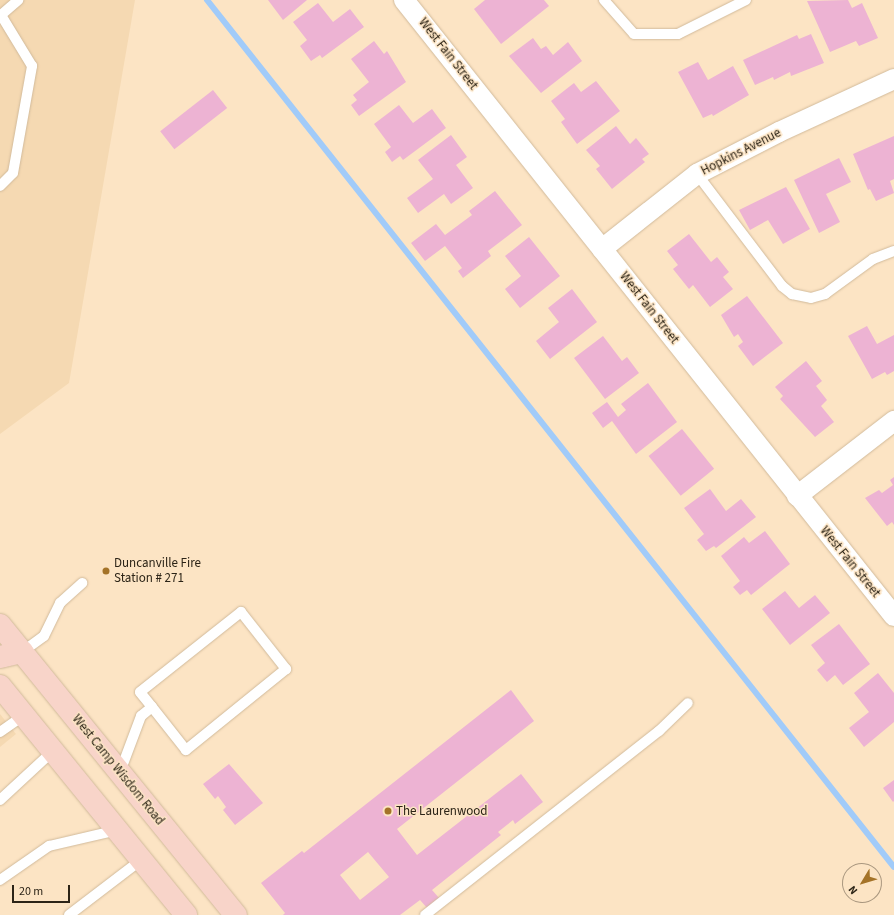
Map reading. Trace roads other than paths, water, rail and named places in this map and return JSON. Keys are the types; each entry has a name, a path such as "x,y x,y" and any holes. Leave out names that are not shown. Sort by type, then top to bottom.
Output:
{"main road":[{"name":"West Camp Wisdom Road","path":"0,625 236,915"},
{"path":"0,657 22,652"},
{"path":"0,686 185,915"}],"street":[{"name":"West Fain Street","path":"404,0 797,496 894,616"},
{"name":"Hopkins Avenue","path":"602,249 697,174 779,132 894,80"},
{"path":"797,496 893,423"}],"lane":[{"path":"0,186 14,173 32,66 1,15 18,0"},
{"path":"604,0 634,34 678,34 746,0"},
{"path":"697,174 782,286 792,294 811,298 825,294 873,259 894,251"},
{"path":"22,652 44,636 60,603 82,583"},
{"path":"241,612 286,669 186,750 152,707 140,692 241,612"},
{"path":"425,915 659,731 688,703"},
{"path":"120,772 141,716 152,707"},
{"path":"0,732 24,715"},
{"path":"0,800 53,751"},
{"path":"0,880 49,846 117,830"},
{"path":"69,915 141,860"}],"waterway":[{"path":"207,0 894,867"}],"place":[{"name":"Duncanville Fire Station # 271","path":"106,571"},
{"name":"The Laurenwood","path":"388,811"}]}
